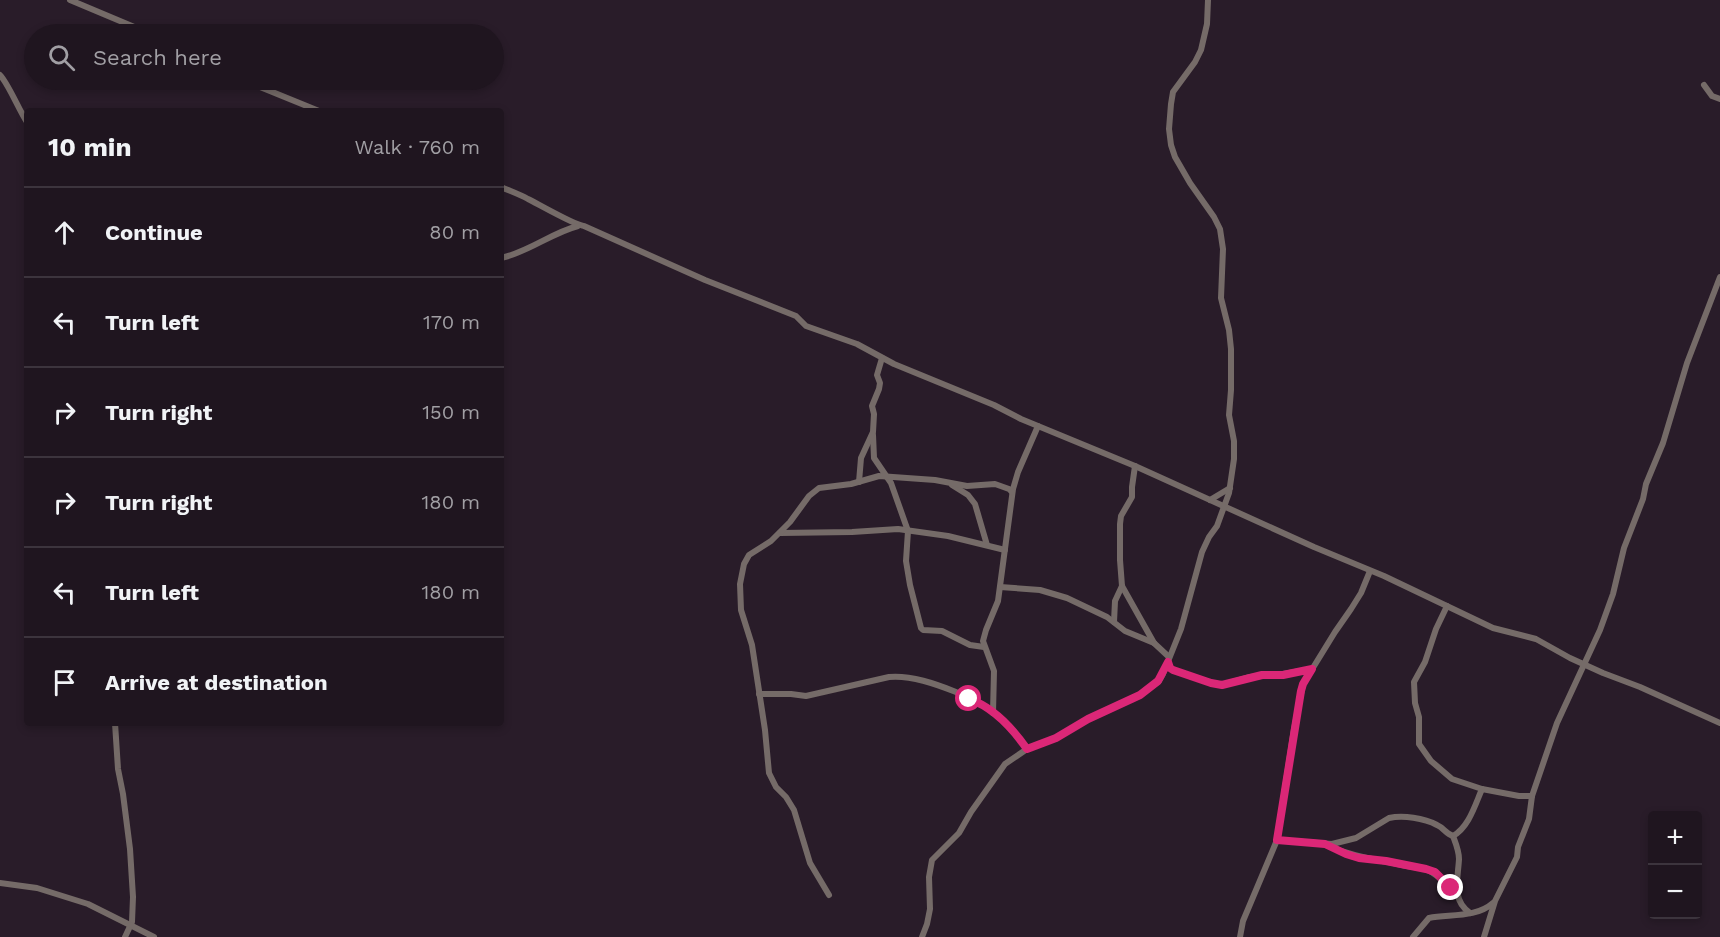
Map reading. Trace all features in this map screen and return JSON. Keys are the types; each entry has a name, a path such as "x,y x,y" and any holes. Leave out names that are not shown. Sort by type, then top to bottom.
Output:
{"street":[{"path":"70,0 127,24"},
{"path":"922,937 930,909 929,877 932,860 959,833 1005,764 1027,749 1056,738 1088,719 1140,695 1158,681 1181,629 1202,552 1217,526 1230,488 1234,459 1234,441 1229,415 1231,349 1221,298 1223,249 1220,229 1175,157 1169,129 1173,92 1201,50 1207,24 1208,0"},
{"path":"0,75 24,118"},
{"path":"1704,85 1712,96 1720,99"},
{"path":"268,90 312,108"},
{"path":"504,188 578,226"},
{"path":"562,230 569,220"},
{"path":"504,257 514,255 562,230 584,226 705,280 796,316 806,326 857,344 933,381 1135,466 1497,630 1536,639 1584,663 1720,723"},
{"path":"1484,937 1495,902 1517,857 1532,796 1557,723 1600,630 1613,594 1624,548 1663,443 1687,363 1720,277"},
{"path":"882,358 877,375 880,383 879,389 872,406 874,459 888,477 908,531 906,561 921,628 942,631 970,645 984,647"},
{"path":"993,713 994,671 983,641 998,601 1012,492 1038,426"},
{"path":"859,482 861,458 873,435"},
{"path":"1135,466 1132,497 1121,516 1120,524 1122,586 1154,643 1168,660 1170,668 1222,685 1262,675 1283,675 1312,669"},
{"path":"829,895 810,864 794,810 786,797 776,788 769,773 752,645 741,610 740,584 744,564 749,555 780,533 815,490 888,477 935,480 967,486 995,483 1012,492"},
{"path":"949,483 968,495 975,504 987,545"},
{"path":"1210,500 1230,488"},
{"path":"780,533 898,530 948,536 1005,550"},
{"path":"1240,937 1243,921 1277,840 1303,684 1361,593 1370,571"},
{"path":"1000,586 1049,592 1067,598 1114,622 1125,631 1154,643"},
{"path":"1114,622 1115,601 1122,586"},
{"path":"1447,606 1436,629 1425,662 1414,682 1415,703 1419,717 1418,742 1425,754 1452,779 1482,789 1532,796"},
{"path":"759,694 806,696 898,676 919,680 980,702 1001,718 1027,749"},
{"path":"115,726 118,769 130,849 133,907 132,922 125,937"},
{"path":"1453,836 1460,831 1469,818 1482,789"},
{"path":"1277,840 1325,844 1356,838 1389,818 1395,817 1434,823 1453,836 1459,860 1456,889 1464,907 1470,914"},
{"path":"1325,844 1359,858 1386,861 1435,872 1451,888 1456,889"},
{"path":"0,883 49,891 113,915 154,937"},
{"path":"1413,937 1429,918 1470,914 1495,902"}],"route":[{"path":"969,699 980,702 1001,718 1027,749 1056,738 1088,719 1140,695 1158,681 1168,662 1173,670 1222,685 1262,675 1283,675 1312,669 1301,691 1277,840 1325,844 1359,858 1426,869 1435,872 1451,888"}]}
